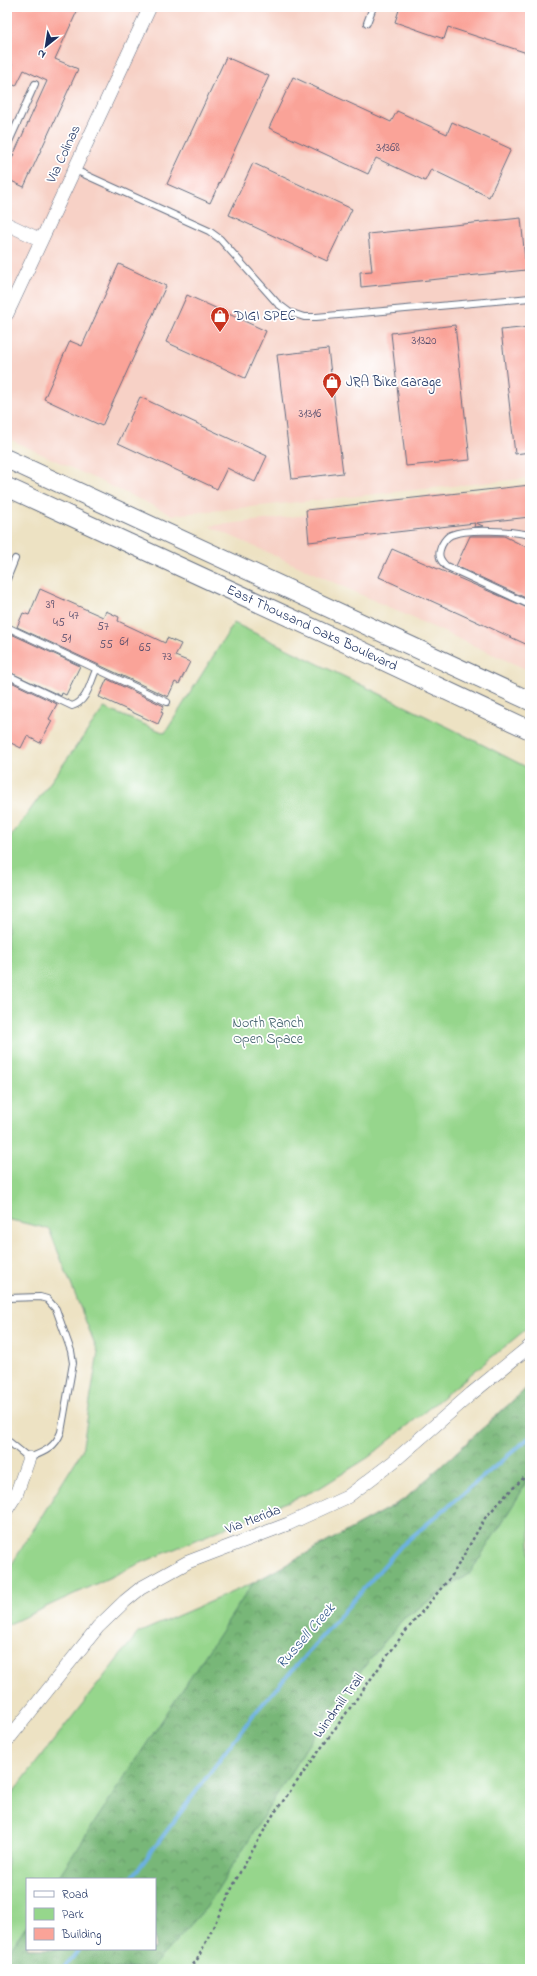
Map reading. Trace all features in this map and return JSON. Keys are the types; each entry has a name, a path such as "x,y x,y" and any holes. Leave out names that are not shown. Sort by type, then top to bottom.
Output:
{"main road":[{"name":"East Thousand Oaks Boulevard","path":"7,459 530,700"},
{"name":"East Thousand Oaks Boulevard","path":"7,487 521,722 530,730"}],"street":[{"name":"Via Colinas","path":"7,314 150,7"},
{"path":"7,224 41,240"},
{"name":"Via Merida","path":"7,1741 98,1627 140,1588 188,1562 288,1524 347,1496 393,1462 471,1394 530,1346"},
{"path":"7,1509 16,1495 29,1458"}],"lane":[{"path":"367,23 373,7"},
{"path":"7,146 35,84"},
{"path":"75,170 209,231 220,239 277,303 289,312 304,316 316,317 530,298"},
{"path":"530,535 505,530 458,533 449,536 441,546 439,554 441,561 446,566 530,605"},
{"path":"7,579 15,560"},
{"path":"7,627 167,702"},
{"path":"7,675 72,706 79,704 84,698 96,670"},
{"path":"7,1298 40,1297 47,1299 56,1309 71,1351 73,1363 61,1432 58,1441 52,1448 29,1458 7,1440"}],"path":[{"name":"Windmill Trail","path":"189,1969 197,1960 239,1874 273,1815 401,1637 453,1574 485,1518 530,1472"}],"shaded area":[{"path":"7,7 530,7 530,478 173,515 7,438"},
{"path":"530,490 530,671 209,526"}],"green space":[{"name":"North Ranch Open Space","path":"234,623 452,729 530,769 530,1326 369,1457 318,1489 141,1563 7,1625 7,1572 82,1451 98,1352 49,1229 7,1219 7,842 104,708 165,733"},
{"path":"530,1385 530,1969 7,1969 7,1800 138,1633 253,1583 405,1499"},
{"path":"530,1385 530,1473 520,1494 470,1573 403,1619 331,1708 206,1908 150,1969 7,1969 7,1954 26,1926 26,1950 156,1950 156,1878 58,1878 253,1583 405,1499"}],"building":[{"path":"7,7 79,7 55,59 78,69 24,187 7,179 7,169 47,81 24,70 16,86 7,82 7,76 12,64 7,62"},
{"path":"400,7 530,7 530,54 448,27 444,39 395,22"},
{"path":"226,57 269,76 210,203 167,184"},
{"path":"293,77 391,122 397,111 447,134 452,122 511,149 489,197 431,169 425,181 376,158 368,174 269,128"},
{"path":"253,163 352,209 327,261 229,215"},
{"path":"521,218 526,270 361,287 360,272 372,271 368,234"},
{"path":"119,264 166,286 102,426 44,399 70,341 82,346"},
{"path":"187,295 266,331 245,378 166,342"},
{"path":"455,325 470,460 406,466 391,333"},
{"path":"530,327 530,452 515,454 501,330"},
{"path":"328,349 343,473 292,479 277,355"},
{"path":"140,397 267,456 255,482 227,468 217,489 118,443"},
{"path":"530,485 530,517 476,523 483,526 474,527 475,523 309,542 306,510"},
{"path":"470,536 504,536 530,549 530,600 456,566"},
{"path":"392,549 530,609 530,646 379,577"},
{"path":"40,589 103,617 106,611 119,617 118,621 165,643 167,638 181,644 175,656 190,662 179,684 175,682 168,697 17,627 23,613 29,615"},
{"path":"7,632 80,666 66,695 62,693 61,696 7,671"},
{"path":"107,679 164,706 161,712 163,713 158,724 99,697"},
{"path":"7,680 57,704 49,719 52,721 40,743 27,736 21,748 7,741"}],"waterway":[{"name":"Russell Creek","path":"132,1878 253,1715 401,1546 530,1437"},
{"name":"Russell Creek","path":"64,1969 78,1950"}],"place":[{"name":"DIGI SPEC","path":"220,333"},
{"name":"JRA Bike Garage","path":"332,399"}]}
